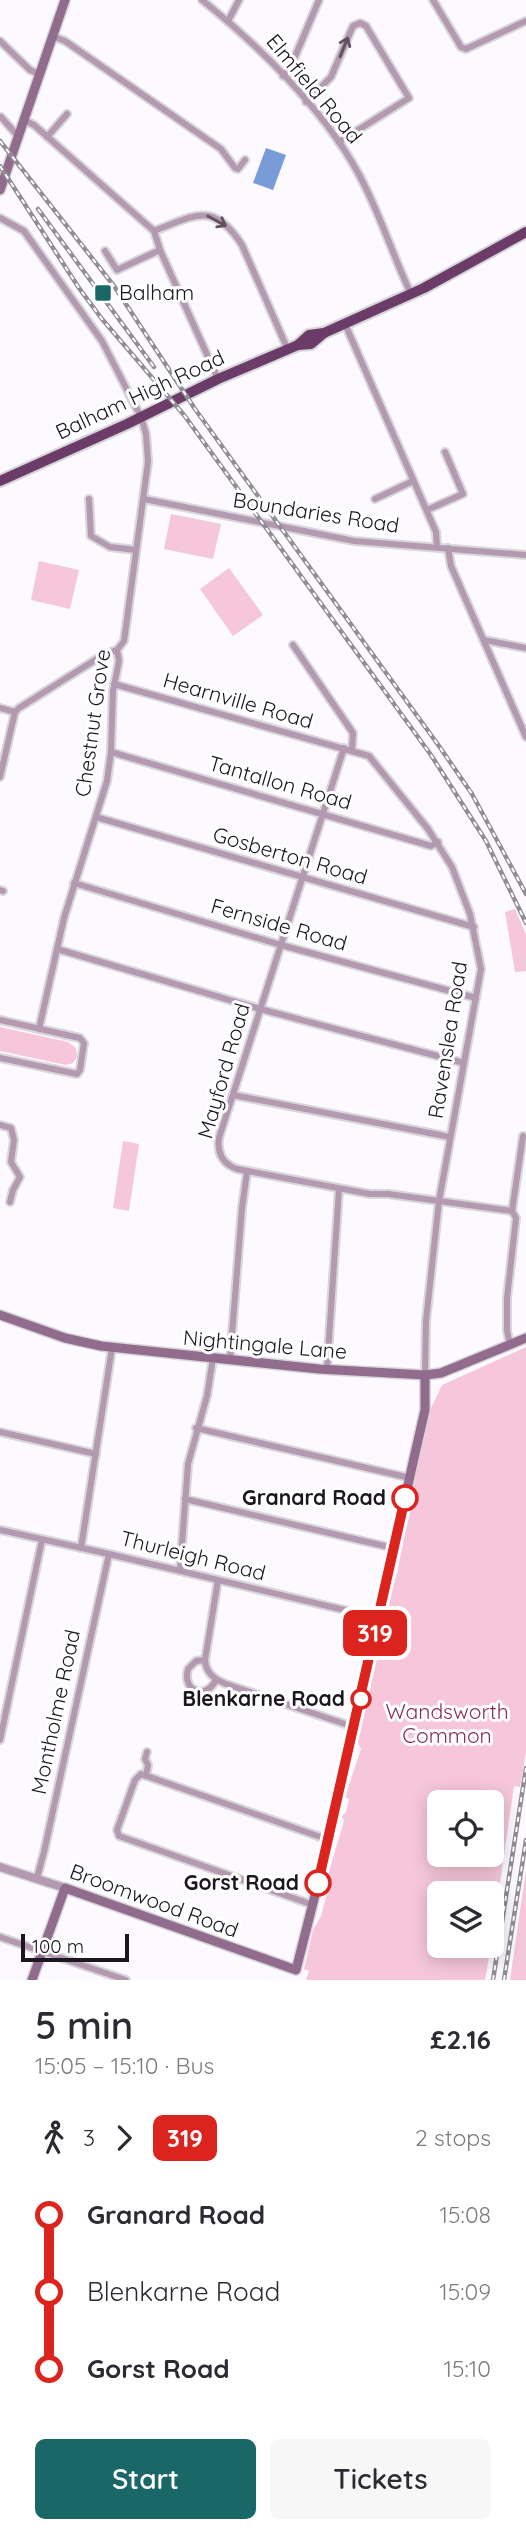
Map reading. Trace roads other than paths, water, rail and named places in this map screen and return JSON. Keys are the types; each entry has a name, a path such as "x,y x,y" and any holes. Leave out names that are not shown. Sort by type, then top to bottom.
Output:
{"highway":[{"name":"Balham High Road","path":"0,481 218,379 293,347 311,344 324,333 466,267 526,232"}],"main road":[{"path":"0,190 65,0"},
{"name":"Nightingale Lane","path":"0,1315 65,1338 112,1348 327,1369 425,1375 441,1373 526,1338"},
{"path":"295,1975 329,1840 425,1410 425,1375"},
{"path":"32,1980 65,1888"},
{"name":"Broomwood Road","path":"65,1888 295,1975"}],"street":[{"name":"Elmfield Road","path":"202,0 228,21 283,76 339,142 364,183 411,294"},
{"path":"228,21 239,0"},
{"path":"283,76 291,66 318,0"},
{"path":"433,0 461,47 466,49 526,21"},
{"path":"306,102 331,77 353,26 360,23 366,26 409,98 339,142"},
{"path":"52,36 65,41 220,149 235,168 238,169 245,160"},
{"path":"0,41 30,70 38,74"},
{"path":"47,137 66,114"},
{"path":"1,117 18,136"},
{"path":"24,120 30,122 153,231 218,379"},
{"path":"153,231 202,214 225,224 242,245 293,347"},
{"name":"Chestnut Grove","path":"0,218 24,231 108,352 141,417 146,434 148,462 124,641 117,650 119,661 114,684 107,781 74,883 39,1029"},
{"path":"105,251 117,270 160,250"},
{"path":"345,324 427,510 437,535 437,547"},
{"path":"427,510 463,494 445,452"},
{"path":"375,499 413,481"},
{"path":"89,499 90,536 110,547 136,550"},
{"name":"Boundaries Road","path":"144,499 354,541 526,552"},
{"path":"448,548 451,566 526,737"},
{"path":"484,640 526,648"},
{"path":"293,645 353,733 348,749"},
{"path":"0,777 15,712 103,655 117,650"},
{"name":"Hearnville Road","path":"114,684 348,749"},
{"path":"0,708 15,712"},
{"name":"Mayford Road","path":"348,749 281,944 219,1138 220,1157 229,1167 247,1172 339,1189 512,1211"},
{"name":"Ravenslea Road","path":"348,749 373,760 438,842 461,885 474,927 481,968 439,1201 426,1321 425,1375"},
{"name":"Tantallon Road","path":"111,752 427,845 438,842"},
{"name":"Gosberton Road","path":"96,817 474,927"},
{"name":"Fernside Road","path":"74,883 476,998"},
{"path":"57,949 260,1009 464,1063"},
{"path":"0,1020 82,1039 84,1046 78,1073 0,1058"},
{"path":"233,1095 450,1137"},
{"path":"0,1125 11,1128 15,1135 11,1161 20,1177 10,1202"},
{"path":"510,1344 506,1316 516,1218 512,1211 523,1136"},
{"path":"230,1360 247,1172"},
{"path":"327,1369 339,1189"},
{"path":"81,1548 112,1348"},
{"path":"180,1570 188,1464 207,1396 213,1358"},
{"path":"196,1428 410,1478"},
{"path":"0,1432 96,1454"},
{"path":"185,1499 393,1548"},
{"name":"Thurleigh Road","path":"0,1531 109,1553 378,1618"},
{"path":"0,1740 42,1540"},
{"name":"Montholme Road","path":"37,1878 109,1553"},
{"path":"218,1580 205,1660 206,1668 216,1680 354,1727"},
{"path":"205,1660 196,1661 188,1669 188,1684 201,1692 208,1690 216,1680"},
{"path":"146,1776 147,1752"},
{"path":"313,1905 119,1836 117,1833 137,1776 146,1776 329,1840"},
{"name":"Broomwood Road","path":"0,1867 65,1888"},
{"path":"0,1937 125,1980"}],"water":[{"path":"266,148 286,155 273,190 253,183"}],"railway":[{"path":"0,141 114,286 195,409 439,746 472,794 526,894"},
{"path":"0,166 79,288 184,415 431,755 486,841 526,923"},
{"path":"38,209 154,367"},
{"path":"493,1980 526,1768"},
{"path":"504,1980 526,1840"}],"place":[{"name":"Balham","path":"103,293"},
{"name":"Granard Road","path":"405,1498"},
{"name":"Blenkarne Road","path":"361,1699"},
{"name":"Gorst Road","path":"318,1883"}],"park label":[{"name":"Wandsworth Common","path":"447,1724"}]}
